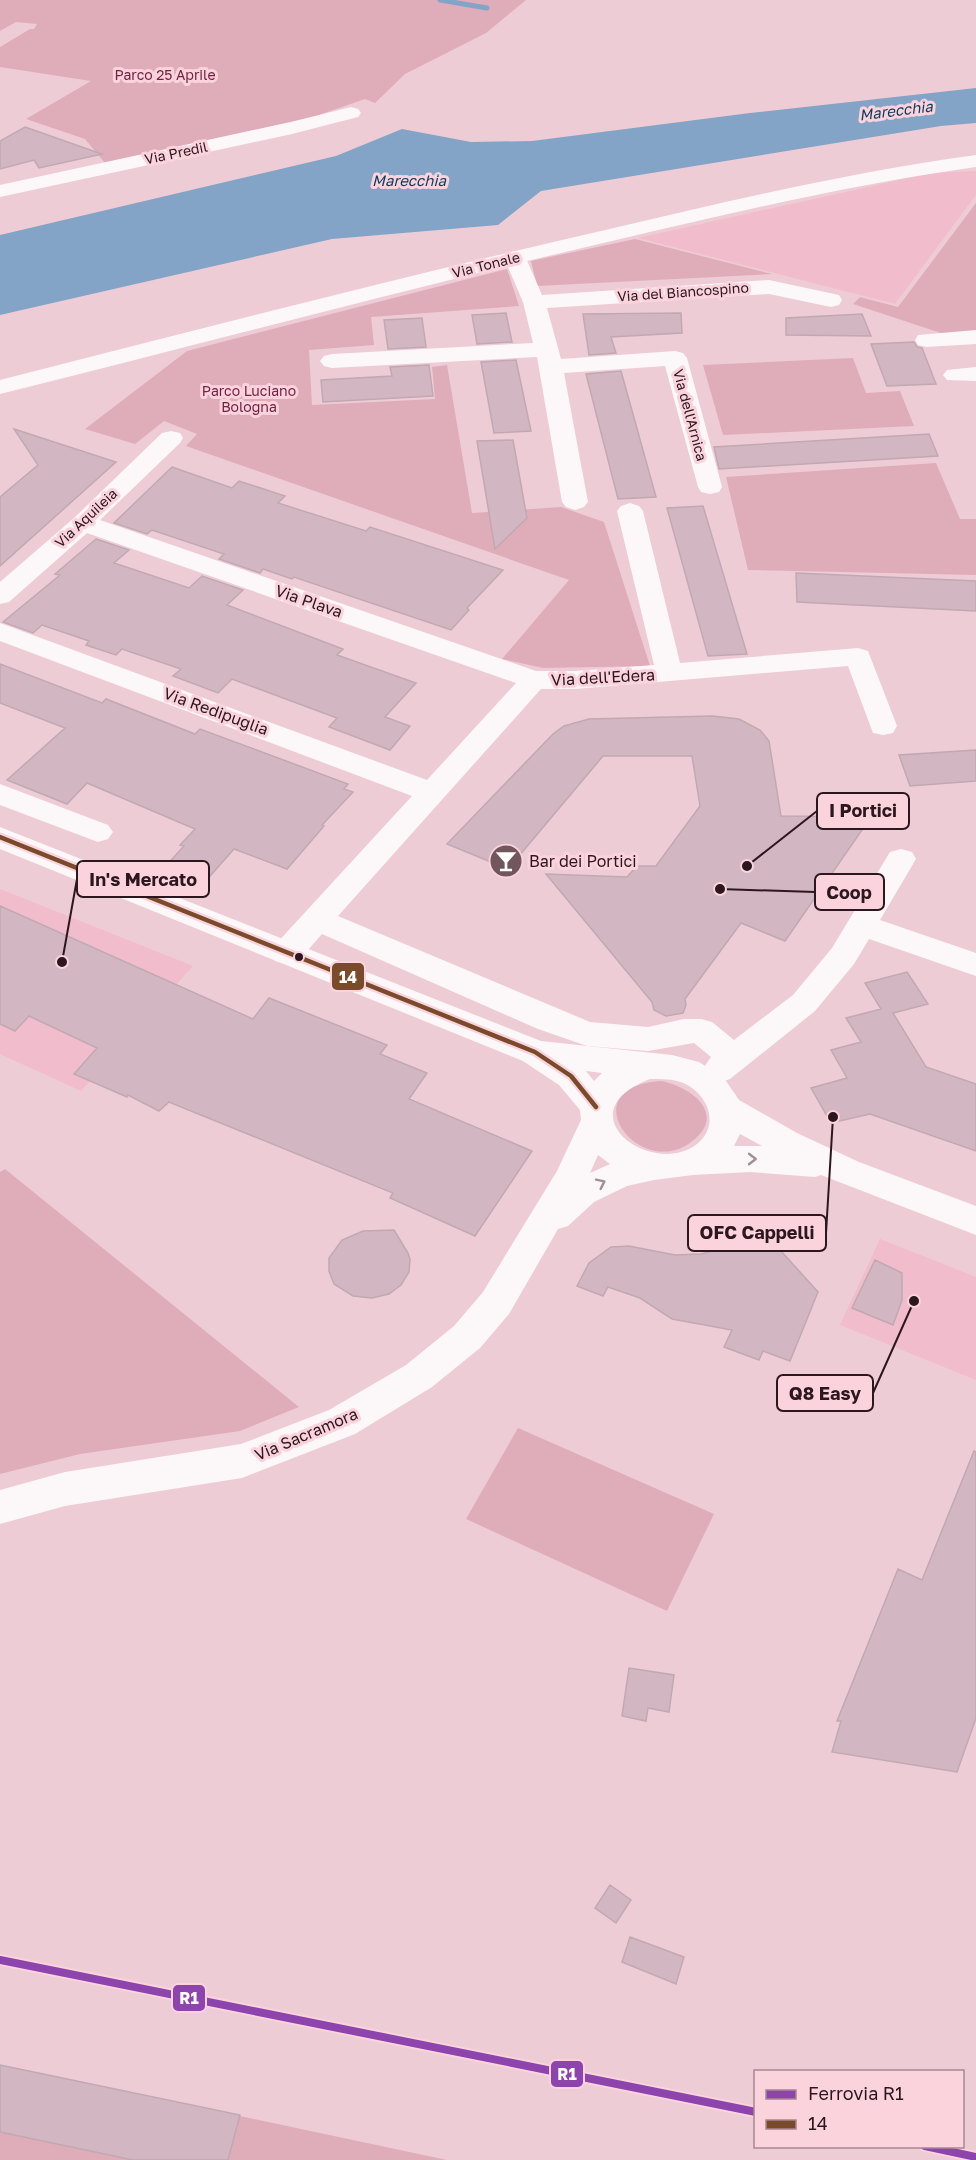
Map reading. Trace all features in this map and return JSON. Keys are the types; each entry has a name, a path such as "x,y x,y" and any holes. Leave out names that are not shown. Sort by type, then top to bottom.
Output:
{"street":[{"name":"Via Predil","path":"0,191 292,128 351,113"},
{"name":"Via Tonale","path":"0,387 515,258 833,184 917,168 976,161"},
{"path":"515,258 534,302 549,358 575,502"},
{"name":"Via del Biancospino","path":"534,302 769,287 831,300"},
{"path":"926,339 973,344"},
{"path":"332,361 549,358"},
{"name":"Via dell'Arnica","path":"549,358 675,358 710,487"},
{"name":"Via Aquileia","path":"0,596 83,523 171,438"},
{"path":"630,511 669,672"},
{"name":"Via Plava","path":"83,523 534,680"},
{"name":"Via Redipuglia","path":"0,631 431,792"},
{"name":"Via dell'Edera","path":"286,952 534,680 575,680 858,657 884,726"},
{"path":"0,794 98,832"},
{"path":"0,837 535,1052 571,1076 596,1115 603,1138 616,1151 633,1162 653,1167 750,1159 825,1164"},
{"path":"705,1080 804,1003 843,956 901,859"},
{"path":"316,919 549,1020 587,1034 648,1039 684,1031 701,1031 734,1057"},
{"path":"862,925 976,965"},
{"path":"535,1052 648,1066 668,1066 688,1071 705,1080 718,1093 725,1108 727,1124 722,1139 710,1152 694,1162"},
{"path":"596,1115 602,1092 613,1080 629,1071 648,1066"},
{"path":"725,1108 825,1164 976,1221"},
{"name":"Via Sacramora","path":"0,1507 65,1489 242,1461 342,1422 419,1376 467,1337 496,1303 571,1177 596,1115"},
{"name":"Via Sacramora","path":"539,1231 582,1192 620,1174 653,1167"}],"shaded area":[{"path":"976,171 976,195 895,304 638,238 931,173"},
{"path":"0,889 193,966 81,1091 0,1054"},
{"path":"880,1239 976,1277 976,1380 840,1325"}],"green space":[{"name":"Parco 25 Aprile","path":"0,0 526,0 486,33 405,74 375,103 365,99 313,117 105,163 85,139 26,119 91,81 0,67 0,47 30,29 34,29 37,24 16,22 0,31"},
{"path":"976,203 976,332 944,334 853,304 860,297 898,307"},
{"path":"635,239 772,274 537,286 531,261"},
{"name":"Parco Luciano Bologna","path":"507,269 519,306 371,317 374,345 309,350 312,405 435,399 432,367 447,365 472,513 561,507 604,522 650,666 543,668 502,659 569,580 186,446 197,434 164,421 135,444 85,429 187,351"},
{"path":"853,358 866,393 900,391 914,426 723,435 703,365"},
{"path":"936,463 960,519 976,519 976,575 748,570 726,477"},
{"path":"661,1081 692,1094 705,1110 707,1119 704,1129 695,1139 674,1150 654,1151 636,1143 623,1130 616,1114 619,1099 633,1087"},
{"path":"5,1169 299,1407 240,1431 80,1454 0,1474 0,1172"},
{"path":"518,1428 714,1514 667,1611 466,1519"},
{"path":"0,2065 447,2160 0,2160"}],"water":[{"name":"Marecchia","path":"976,88 976,123 941,126 541,191 498,225 332,239 0,315 0,235 336,156 402,129 471,142 532,141 750,113"}],"building":[{"path":"25,127 102,154 39,168 34,160 0,169 0,141"},
{"path":"506,313 512,342 477,344 472,315"},
{"path":"681,313 682,333 611,337 616,353 589,355 583,314"},
{"path":"862,314 871,336 786,335 786,318"},
{"path":"422,318 426,347 388,349 384,320"},
{"path":"914,342 917,347 922,348 936,384 887,386 871,344"},
{"path":"516,360 531,431 494,433 481,362"},
{"path":"429,365 433,396 323,402 321,380 392,376 390,367"},
{"path":"621,371 656,497 618,499 586,374"},
{"path":"14,429 116,462 0,566 0,497 38,465"},
{"path":"929,434 938,456 719,469 714,447"},
{"path":"513,440 527,518 495,549 477,441"},
{"path":"172,467 232,488 239,481 285,496 278,503 366,531 370,527 503,570 467,608 469,610 451,630 294,577 292,579 263,569 260,573 219,559 224,554 152,530 147,534 114,523"},
{"path":"703,506 747,654 708,656 667,508"},
{"path":"96,539 129,550 114,563 189,588 202,576 243,590 227,605 343,649 337,655 416,683 385,717 410,726 390,750 329,727 337,718 232,679 218,693 173,676 181,669 122,649 116,655 86,645 89,641 42,625 33,633 3,622 60,575 55,574"},
{"path":"796,573 976,581 976,611 797,602"},
{"path":"0,664 102,703 106,699 195,734 200,729 348,784 344,789 353,792 322,825 324,826 287,869 234,849 203,884 164,868 184,846 180,845 195,829 87,783 67,804 7,780 65,728 0,703"},
{"path":"712,716 739,719 760,730 769,741 781,816 871,817 785,941 741,923 685,999 686,1005 683,1013 666,1016 654,1010 652,1002 546,874 627,877 637,866 656,866 700,806 692,756 603,756 508,869 447,844 553,734 564,726 589,719"},
{"path":"976,750 976,781 910,786 899,755"},
{"path":"0,906 253,1019 269,998 387,1045 380,1054 427,1073 409,1099 532,1151 475,1236 390,1198 393,1193 169,1102 159,1111 128,1095 127,1097 74,1074 97,1048 29,1016 15,1031 0,1024"},
{"path":"907,972 928,1004 893,1013 926,1067 976,1084 976,1151 870,1114 831,1123 811,1088 847,1078 831,1050 861,1042 846,1018 881,1009 865,983"},
{"path":"394,1230 410,1259 409,1272 401,1285 389,1294 372,1298 353,1296 334,1284 329,1271 329,1258 342,1240 363,1231"},
{"path":"754,1240 770,1244 781,1251 818,1292 790,1361 763,1351 759,1360 724,1347 732,1330 672,1319 640,1298 608,1287 603,1296 577,1286 589,1263 611,1247 629,1246 675,1255 701,1254"},
{"path":"875,1260 902,1273 902,1300 893,1325 852,1308"},
{"path":"974,1451 976,1452 976,1718 957,1772 832,1752 841,1721 837,1721 898,1569 922,1580"},
{"path":"629,1668 674,1675 669,1712 648,1708 646,1721 622,1716"},
{"path":"610,1885 631,1900 616,1923 595,1908"},
{"path":"630,1937 684,1957 676,1984 622,1962"},
{"path":"0,2065 240,2115 228,2160 133,2160 0,2132"}],"waterway":[{"path":"440,0 487,8"}],"rail line":[{"name":"R1","path":"0,1960 754,2112"},
{"name":"R1","path":"934,2148 976,2157"}],"transit line":[{"name":"14","path":"0,837 535,1052 571,1076 596,1107"}],"place":[{"name":"Bar dei Portici","path":"506,861"},
{"name":"I Portici","path":"747,866"},
{"name":"Coop","path":"720,889"},
{"name":"In's Mercato","path":"62,962"},
{"name":"OFC Cappelli","path":"833,1117"},
{"name":"Q8 Easy","path":"914,1301"}]}
